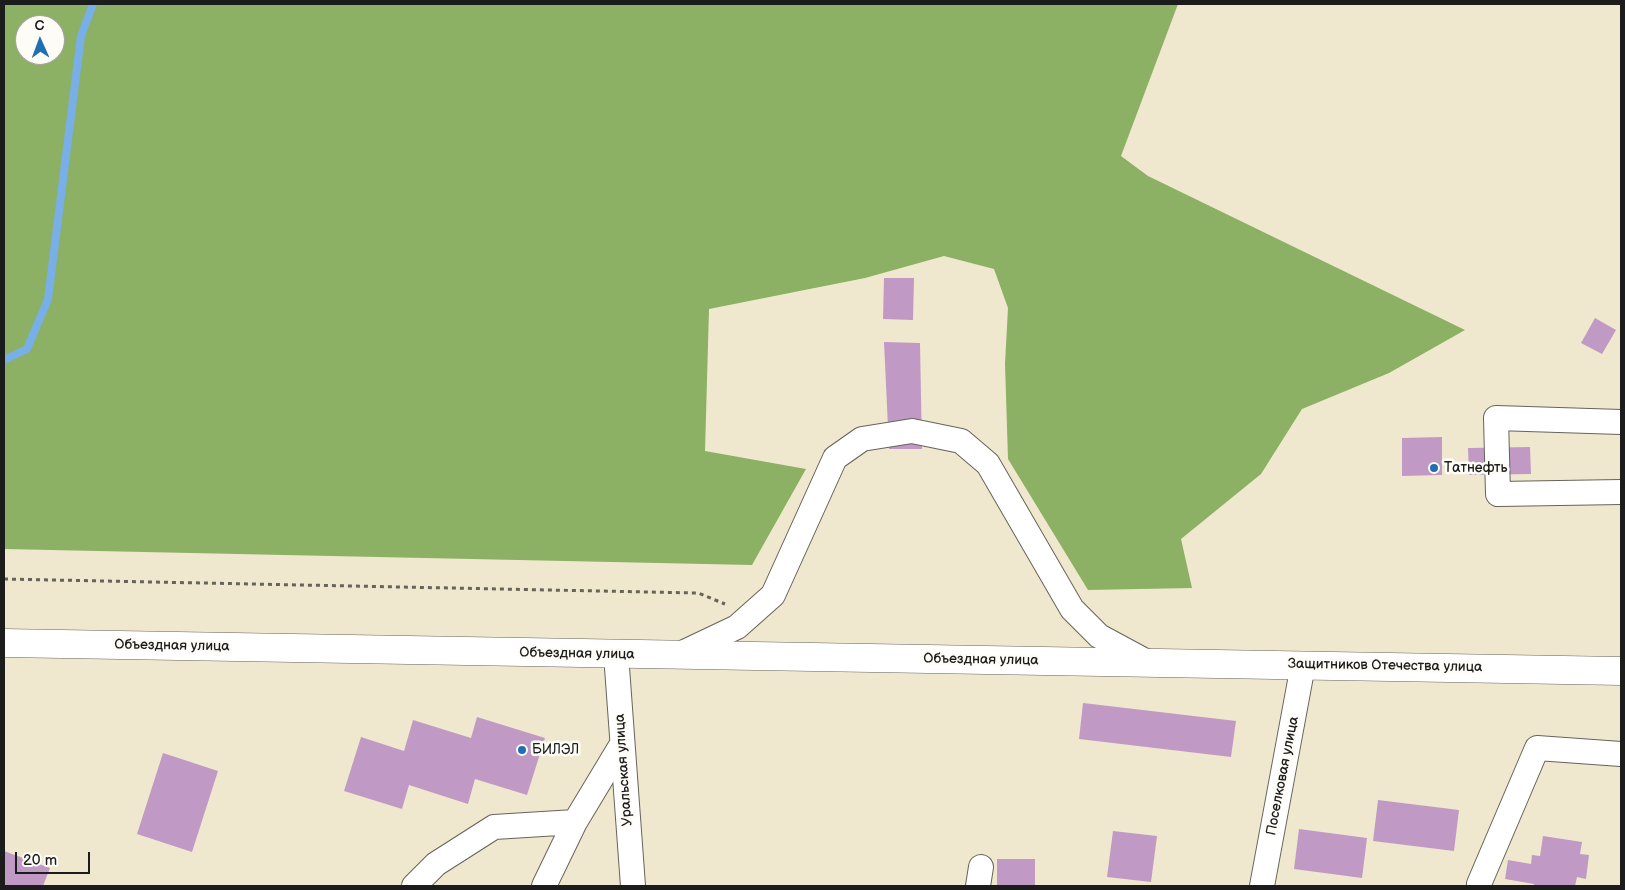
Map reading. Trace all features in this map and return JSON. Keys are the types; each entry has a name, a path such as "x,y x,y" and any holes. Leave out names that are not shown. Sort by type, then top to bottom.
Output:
{"main road":[{"name":"Объездная улица","path":"4,643 1149,663"},
{"name":"Защитников Отечества улица","path":"1149,663 1621,671"}],"street":[{"path":"1621,422 1496,418 1498,494 1621,492"},
{"path":"678,655 737,627 772,595 835,458 862,439 912,431 961,441 988,464 1072,609 1099,636 1149,663"},
{"name":"Уральская улица","path":"616,654 633,886"},
{"name":"Поселковая улица","path":"1262,886 1303,665"},
{"path":"544,886 575,822 622,744"},
{"path":"1478,884 1537,748 1621,754"},
{"path":"414,886 436,864 494,827 575,822"}],"path":[{"path":"4,578 698,594 752,614"}],"green space":[{"path":"4,4 1178,4 1121,156 1148,176 1465,330 1389,373 1302,409 1261,474 1181,539 1192,588 1088,590 1008,459 1005,364 1008,308 994,269 944,256 865,278 709,309 705,451 806,469 752,565 4,549"}],"building":[{"path":"884,278 914,278 913,320 883,319"},
{"path":"1595,318 1616,330 1602,354 1581,343"},
{"path":"884,342 920,343 922,449 889,449"},
{"path":"1442,437 1442,475 1402,476 1402,438"},
{"path":"1530,447 1531,474 1469,475 1468,448"},
{"path":"1083,703 1236,721 1231,757 1079,739"},
{"path":"477,717 545,738 527,795 475,779 468,804 409,785 402,809 344,791 361,737 404,751 413,720 471,738"},
{"path":"163,753 218,771 192,852 137,834"},
{"path":"1378,800 1459,810 1454,851 1373,841"},
{"path":"1299,829 1367,838 1362,878 1294,869"},
{"path":"1113,831 1157,836 1151,882 1107,877"},
{"path":"1543,836 1582,842 1580,854 1589,855 1586,879 1577,877 1575,886 1534,886 1534,884 1505,879 1508,860 1531,864 1532,855 1540,856"},
{"path":"4,851 50,868 43,886 4,886"},
{"path":"997,859 1035,859 1035,886 997,886"}],"waterway":[{"path":"4,360 27,349 48,299 81,36 93,4"}],"place":[{"name":"Татнефть","path":"1434,468"},
{"name":"БИЛЭЛ","path":"522,750"}]}
